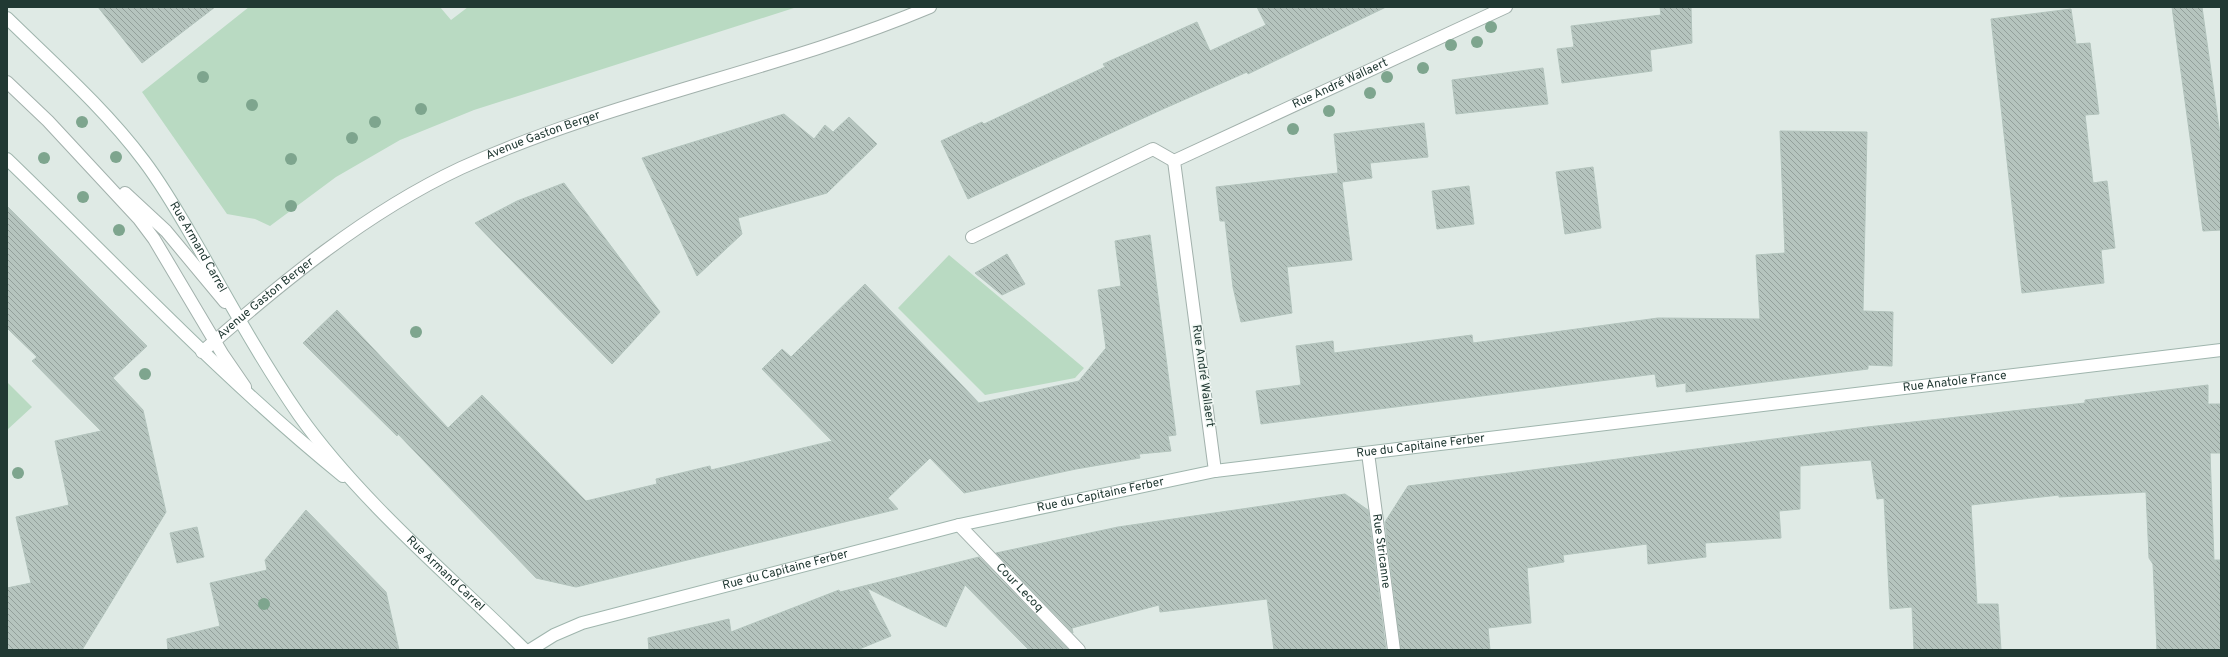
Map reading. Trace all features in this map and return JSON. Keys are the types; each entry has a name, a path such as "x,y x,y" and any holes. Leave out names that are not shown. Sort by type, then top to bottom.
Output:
{"street":[{"name":"Avenue Gaston Berger","path":"202,352 285,281 369,221 422,188 461,168 550,132 857,36 930,7"},
{"name":"Rue André Wallaert","path":"1215,471 1174,161 1506,7"},
{"name":"Rue Armand Carrel","path":"7,18 122,133 146,163 170,198 239,319 299,414 366,495"},
{"path":"7,82 94,169 135,214 154,239 215,341 254,401"},
{"path":"972,237 1154,149 1174,161"},
{"name":"Rue Armand Carrel","path":"7,159 120,268 202,352 254,401 309,449 366,495 525,650"},
{"path":"94,169 119,188 166,231 239,319"},
{"name":"Rue Anatole France","path":"1688,414 2221,350"},
{"name":"Rue du Capitaine Ferber","path":"530,650 554,635 582,623 959,525 1215,471 1688,414"},
{"name":"Rue Stricanne","path":"1368,453 1394,650"},
{"name":"Cour Lecoq","path":"959,525 1079,650"}],"green space":[{"path":"249,7 440,7 451,20 468,7 797,7 474,110 400,140 336,177 270,226 255,219 227,214 142,92"},
{"path":"949,255 1084,368 1075,378 985,395 898,308"},
{"path":"7,382 32,407 7,430"}],"building":[{"path":"98,7 215,7 142,63"},
{"path":"1257,7 1386,7 1248,74 1247,72 1163,109 968,199 941,141 982,122 984,124 1105,67 1103,64 1197,22 1210,51 1266,25"},
{"path":"1660,7 1691,7 1692,43 1650,50 1652,71 1562,83 1557,49 1574,47 1571,26 1661,15"},
{"path":"2172,7 2202,7 2221,142 2221,230 2203,231"},
{"path":"2071,9 2076,44 2090,43 2099,114 2085,115 2093,183 2107,181 2115,248 2101,250 2104,283 2022,293 1991,19"},
{"path":"1543,68 1548,104 1456,114 1452,80"},
{"path":"784,114 814,139 825,125 833,132 849,117 877,144 827,193 738,218 742,234 697,276 642,158"},
{"path":"1424,123 1428,157 1370,163 1372,178 1342,182 1352,260 1287,267 1292,313 1241,322 1233,287 1225,221 1220,221 1216,187 1338,173 1334,134"},
{"path":"1780,131 1867,132 1863,311 1893,312 1892,366 1868,365 1868,369 1686,392 1686,383 1657,387 1655,374 1261,424 1256,391 1301,385 1296,346 1333,341 1334,353 1472,335 1473,343 1658,318 1760,319 1756,255 1785,253"},
{"path":"1593,167 1601,228 1565,234 1556,172"},
{"path":"564,183 660,312 612,364 475,223 517,201"},
{"path":"1469,186 1474,224 1437,229 1432,191"},
{"path":"7,206 147,346 113,378 143,410 166,512 82,650 7,650 7,588 31,583 16,517 69,505 55,441 101,431 32,361 37,357 7,328"},
{"path":"1150,235 1176,435 1168,436 1171,451 1139,454 1140,458 1076,469 964,493 930,458 888,498 898,509 576,587 536,578 398,434 397,436 303,343 337,310 448,428 482,395 586,501 657,484 656,479 710,466 711,470 832,441 762,369 782,349 791,357 865,284 979,403 1079,381 1106,348 1098,290 1121,286 1115,241"},
{"path":"1007,254 1025,284 1002,295 975,273"},
{"path":"2208,385 2208,404 2221,404 2221,453 2210,453 2214,560 2221,560 2221,650 2157,650 2153,564 2149,558 2146,492 2059,497 2059,495 1971,505 1977,604 1998,604 2001,650 1914,650 1912,607 1890,609 1884,498 1877,499 1871,460 1800,466 1800,509 1779,511 1781,538 1705,543 1706,557 1648,564 1647,544 1563,555 1564,562 1527,568 1531,623 1488,628 1490,650 1401,650 1385,522 1408,486 1867,427 2085,403 2085,400"},
{"path":"1345,494 1368,510 1386,650 1274,650 1267,599 1160,612 1159,605 1072,628 1073,633 996,553 1118,527"},
{"path":"306,510 386,592 399,650 168,650 167,639 220,626 210,583 267,570 265,560"},
{"path":"197,527 204,557 177,563 170,533"},
{"path":"979,557 1069,650 1029,650 965,585 946,627 867,588 891,636 857,650 649,650 648,638 729,619 731,632 839,590 840,592"}]}
